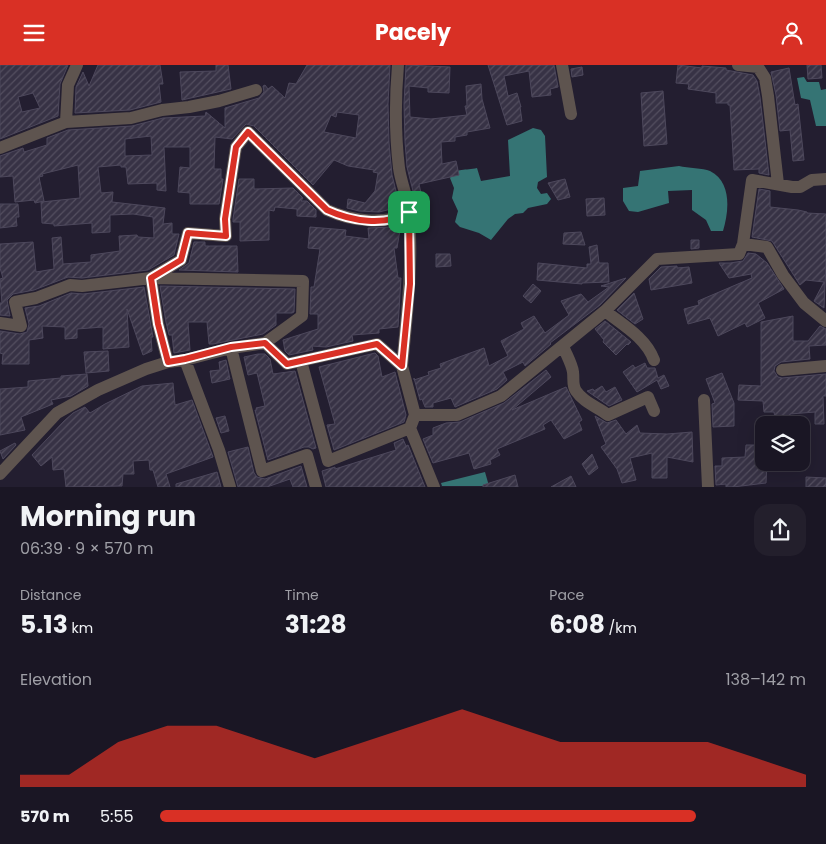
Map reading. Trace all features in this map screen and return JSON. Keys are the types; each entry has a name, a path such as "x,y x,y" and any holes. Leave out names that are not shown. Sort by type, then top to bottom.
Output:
{"street":[{"path":"66,122 68,85 77,65"},
{"path":"398,65 395,96 396,143 409,212 410,284 402,366 415,415 410,428 434,487"},
{"path":"562,65 571,114"},
{"path":"738,65 758,67 765,78 778,184"},
{"path":"0,148 66,122 131,118 162,110 220,101 256,90"},
{"path":"151,278 181,260 188,233 226,236 225,219 236,147 248,132 327,210 340,216 364,221 401,217 409,212"},
{"path":"415,415 457,415 501,396 605,311 657,259 739,254 743,244 752,179 800,187 812,180 826,179"},
{"path":"743,244 767,247 783,275 804,303 826,321"},
{"path":"151,278 158,324 168,362"},
{"path":"0,323 21,327 15,303 36,298 70,285 101,285 151,278 303,281 302,316 265,343 231,347 168,362 146,369 98,390 57,413 0,474"},
{"path":"605,311 640,339 651,351 654,360"},
{"path":"265,343 287,364 377,344 402,366"},
{"path":"563,346 573,371 573,385 577,393 590,405 598,406 608,415 648,397 654,411"},
{"path":"231,347 262,471 307,455 316,487"},
{"path":"185,359 219,450 230,487"},
{"path":"301,361 328,461 410,428"},
{"path":"782,370 826,366"},
{"path":"704,400 708,487"}],"shaded area":[{"path":"804,77 807,82 819,82 821,90 826,89 826,126 816,126 810,100 801,98 797,78"},
{"path":"533,128 541,130 545,136 547,177 538,182 537,188 541,194 547,193 551,199 547,204 528,208 523,213 515,214 508,219 491,240 479,233 460,227 455,222 458,211 452,198 454,188 450,178 452,175 458,171 477,168 481,181 510,176 508,140"},
{"path":"679,166 710,171 722,182 727,198 727,215 723,231 711,231 706,220 692,210 692,190 668,191 669,203 638,212 629,211 623,201 623,188 638,186 640,171"},
{"path":"485,472 489,486 442,486 441,483"}],"building":[{"path":"0,65 68,65 60,84 58,116 0,139","holes":["33,93 40,108 22,112 18,97"]},
{"path":"98,65 160,65 163,84 159,84 161,102 130,110 75,113 76,87 83,72 89,86"},
{"path":"216,65 228,65 231,89 182,100 180,72 216,71"},
{"path":"307,65 390,65 389,143 392,175 400,207 379,212 347,208 348,199 365,203 375,191 378,173 373,172 374,170 348,166 334,160 313,185 254,126 246,124 232,139 215,137 214,169 221,169 221,179 223,179 219,204 190,204 190,193 178,192 180,167 190,168 190,147 164,147 166,191 157,190 157,183 128,184 126,167 121,167 121,165 98,167 101,193 113,192 112,202 165,208 163,224 172,223 172,234 179,234 174,255 148,270 82,278 68,277 34,290 13,294 7,300 10,316 0,315 0,303 2,303 0,279 3,278 0,268 0,244 33,242 36,272 54,269 52,238 61,237 63,264 91,262 91,255 120,251 119,236 137,235 138,237 154,238 153,217 133,214 110,215 110,232 92,233 92,223 54,226 54,224 42,223 41,202 80,198 78,165 42,174 43,176 39,177 44,201 35,203 34,200 15,202 13,176 0,177 0,156 23,148 24,152 47,145 47,138 68,130 132,126 163,118 205,116 206,112 225,128 225,108 259,98 264,92 263,86 265,85 268,89 272,86 285,98 289,83 296,84","holes":["337,112 359,115 356,138 324,132 331,115 336,117","151,136 152,155 125,156 125,139"]},
{"path":"406,65 450,67 449,93 428,92 428,88 409,86 410,117 431,119 467,115 465,106 467,106 466,86 481,84 482,99 490,128 467,132 467,135 455,137 455,141 441,142 442,164 456,161 459,175 419,184 421,193 414,195 407,167 405,142"},
{"path":"488,65 554,65 558,87 550,89 551,95 532,97 529,71 504,76 508,96 517,93 522,121 507,125"},
{"path":"678,65 726,68 726,70 753,75 757,81 760,97 769,175 759,173 759,169 734,170 730,105 728,103 716,103 716,93 688,89 689,84 676,83"},
{"path":"807,65 821,65 822,78 808,79"},
{"path":"582,67 583,75 572,77 571,69"},
{"path":"789,68 795,105 798,104 804,160 793,161 790,130 780,131 771,72"},
{"path":"663,91 667,144 644,146 641,93"},
{"path":"239,179 254,179 254,189 293,188 303,198 301,201 307,201 316,210 316,217 297,216 297,209 275,207 274,211 269,210 269,240 240,241 240,222 233,222"},
{"path":"565,179 570,197 558,200 548,183"},
{"path":"759,189 770,191 770,207 826,214 824,308 814,301 824,282 806,280 800,285 772,241 752,237"},
{"path":"604,198 605,215 587,216 586,199"},
{"path":"0,204 18,204 19,217 16,217 17,226 0,228"},
{"path":"401,224 397,248 394,248 398,278 401,278 398,327 379,329 379,333 352,335 353,341 326,347 312,346 313,350 289,355 285,351 283,340 318,329 318,314 310,314 311,287 314,287 320,249 308,248 310,227 346,230 345,236 369,239 368,228 391,227"},
{"path":"581,232 585,245 563,244 564,233"},
{"path":"691,240 699,240 699,248 691,249"},
{"path":"194,242 205,242 205,246 237,246 238,272 179,270 189,263"},
{"path":"597,245 599,263 608,263 609,282 582,284 537,280 538,263 587,268 587,264 591,264 589,247"},
{"path":"748,253 756,254 767,263 784,289 758,303 765,318 747,327 745,323 718,336 710,318 688,324 684,309 699,305 698,301 752,278 751,274 729,278 719,263 743,261"},
{"path":"436,254 450,254 451,266 436,267"},
{"path":"677,266 677,268 689,267 692,283 651,290 649,279 661,267"},
{"path":"626,278 600,305 550,343 525,366 523,362 503,372 507,380 497,389 455,407 451,398 433,403 433,407 425,407 422,399 420,400 414,380 429,375 428,372 441,368 440,364 484,348 489,366 508,356 501,341 524,329 521,323 534,316 545,333 569,315 561,301 581,294 588,302 609,287 601,286"},
{"path":"533,284 541,291 531,303 523,296"},
{"path":"160,286 295,289 294,312 276,313 276,325 263,334 213,344 209,344 207,322 188,322 190,350 174,353 172,335 169,335"},
{"path":"144,287 153,337 151,337 152,351 143,355 127,309 129,347 103,349 103,327 77,329 77,338 65,339 65,327 42,326 43,338 29,340 29,364 2,364 3,354 0,353 0,331 20,334 27,332 29,324 25,308 39,306 71,293 83,294"},
{"path":"634,293 643,319 635,324 617,310"},
{"path":"793,316 793,341 808,341 820,326 826,329 826,345 809,346 810,359 781,362 775,366 774,371 778,377 782,378 826,374 826,396 823,396 824,424 815,424 815,412 790,414 790,416 775,416 774,412 764,412 763,401 738,400 739,385 761,386 761,322"},
{"path":"605,321 631,342 616,355 603,342 604,340 595,329"},
{"path":"108,351 109,371 86,373 84,352"},
{"path":"375,353 378,356 382,377 395,372 406,415 404,422 334,450 327,425 335,424 319,367"},
{"path":"265,354 270,359 273,374 295,371 316,448 304,447 268,460 255,410 265,406 257,373 248,375 244,357"},
{"path":"226,360 230,379 212,383 210,371 220,370 219,362"},
{"path":"645,363 647,368 655,368 658,378 664,375 669,386 661,389 657,380 637,392 623,372 633,365 635,368"},
{"path":"546,370 551,377 512,410 566,387 582,420 579,422 582,430 564,439 551,420 543,425 545,429 497,449 500,455 490,460 491,464 474,469 469,453 433,463 423,439 433,435 433,428 446,423 460,422 504,403"},
{"path":"722,373 734,403 734,426 713,427 712,404 715,403 706,379"},
{"path":"87,374 88,386 71,396 51,400 53,404 21,417 25,430 0,435 0,389 28,387 28,381"},
{"path":"173,383 175,405 192,400 213,457 166,474 170,487 158,487 153,470 150,470 149,460 133,461 134,474 123,474 122,486 66,487 64,469 53,470 52,457 41,466 32,455 73,413 85,407 90,413 142,386"},
{"path":"602,386 606,392 615,387 622,400 609,406 587,391 593,389 594,391"},
{"path":"225,416 229,431 221,433 216,418"},
{"path":"595,416 607,423 616,420 626,434 637,425 640,433 667,434 692,432 693,462 667,457 667,478 652,478 652,453 630,458 636,480 622,483 617,469 601,447 606,444"},
{"path":"403,439 406,446 408,445 425,487 326,487 322,471 335,467 335,469 396,450 394,443"},
{"path":"15,443 16,445 3,459 0,451"},
{"path":"746,445 755,445 755,471 767,471 766,483 733,487 726,487 726,484 716,485 715,466 722,466 722,458 745,457"},
{"path":"248,447 254,473 257,477 265,479 301,466 307,487 293,487 290,479 267,487 238,487 228,452"},
{"path":"592,454 598,468 589,475 582,464"},
{"path":"217,472 221,487 176,487 176,484"},
{"path":"515,475 518,487 483,487 483,485"},
{"path":"571,476 576,487 551,487"},
{"path":"806,477 826,478 826,487 806,487"}],"route":[{"path":"248,132 327,210 340,216 364,221 401,217 409,212 410,284 402,366 377,344 287,364 265,343 231,347 168,362 158,324 151,278 181,260 188,233 226,236 225,219 236,147 248,132"}]}
